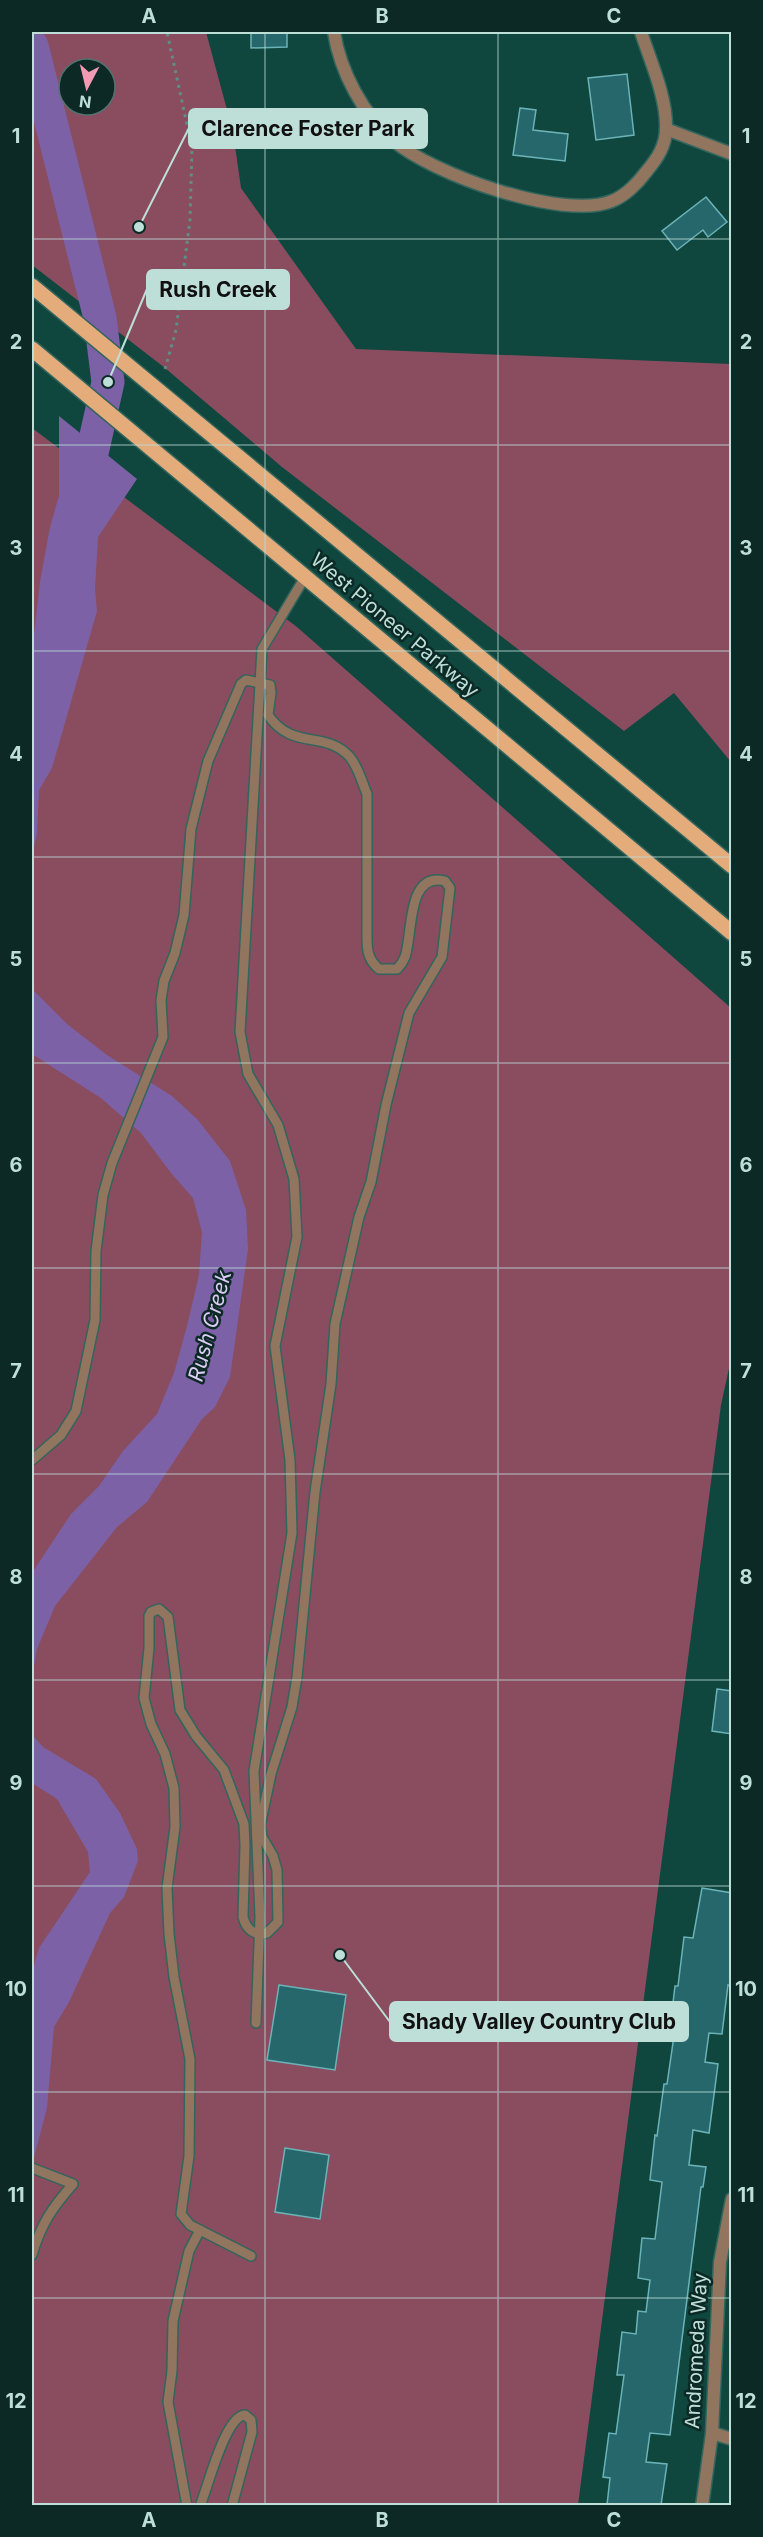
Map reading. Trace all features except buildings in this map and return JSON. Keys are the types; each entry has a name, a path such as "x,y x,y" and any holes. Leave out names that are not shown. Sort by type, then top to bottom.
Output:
{"main road":[{"name":"West Pioneer Parkway","path":"35,289 732,866"},
{"name":"West Pioneer Parkway","path":"32,349 732,933"}],"street":[{"path":"334,32 343,66 353,88 370,114 391,139 407,152 446,171 512,195 565,204 594,206 612,201 642,178 662,150 666,129 664,110 641,32"},
{"path":"666,129 732,154"},
{"name":"Andromeda Way","path":"702,2505 712,2433 720,2262 732,2199"},
{"path":"712,2433 732,2439"}],"lane":[{"path":"256,2022 259,1934 254,1771 292,1533 290,1460 275,1346 297,1237 294,1179 278,1125 248,1074 240,1032 262,649 305,577"},
{"path":"32,1460 61,1435 76,1411 95,1320 96,1251 103,1196 112,1163 163,1037 161,1000 164,981 175,953 184,915 191,829 208,761 241,684 246,680 270,685 268,715 275,726 295,738 331,744 348,756 361,780 366,794 367,953 370,962 379,969 397,969 404,958 412,912 420,890 426,882 432,880 445,881 450,888 442,957 409,1012 386,1105 371,1182 359,1217 335,1324 331,1384 315,1492 297,1677 292,1707 271,1774 260,1826 262,1837 273,1856 277,1870 278,1922 272,1931 259,1934 251,1931 243,1917 246,1845 244,1824 224,1770 196,1736 180,1710 168,1617 163,1611 155,1610 149,1616 149,1648 144,1698 151,1724 165,1754 174,1788 176,1827 167,1888 169,1934 174,1977 190,2059 189,2156 182,2214 190,2225 251,2256"},
{"path":"32,2168 73,2184 40,2228 32,2255"},
{"path":"187,2505 168,2402 174,2321 189,2250 200,2230"},
{"path":"200,2505 227,2430 236,2417 245,2415 251,2420 252,2432 232,2505"}],"path":[{"path":"165,369 176,330 190,220 192,148 167,32"}],"shaded area":[{"path":"32,32 206,32 233,132 241,188 356,349 731,364 731,762 674,693 624,731 282,467 165,368 32,265"},
{"path":"32,428 297,627 731,1008 731,1359 721,1405 578,2505 32,2505"}],"water":[{"path":"59,416 137,479 98,537 95,589 97,611 52,768 39,790 37,834 32,854 32,653 40,582 50,527 59,496"},
{"path":"32,982 34,991 67,1024 107,1055 172,1096 197,1119 230,1161 246,1210 248,1249 230,1377 215,1407 202,1419 147,1502 117,1527 55,1606 37,1649 32,1674 32,1573 71,1514 99,1486 123,1451 157,1414 174,1373 187,1326 199,1275 202,1232 193,1198 141,1133 101,1098 32,1054"},
{"path":"32,1735 43,1747 96,1779 120,1813 137,1849 138,1861 124,1897 110,1913 69,2002 54,2027 47,2108 32,2165 32,1972 39,1948 90,1872 88,1852 57,1799 32,1783"}],"waterway":[{"name":"Rush Creek","path":"32,46 100,318 108,382 84,489"}],"place":[{"name":"Clarence Foster Park","path":"139,227"},
{"name":"Rush Creek","path":"108,382"},
{"name":"Shady Valley Country Club","path":"340,1955"}]}
